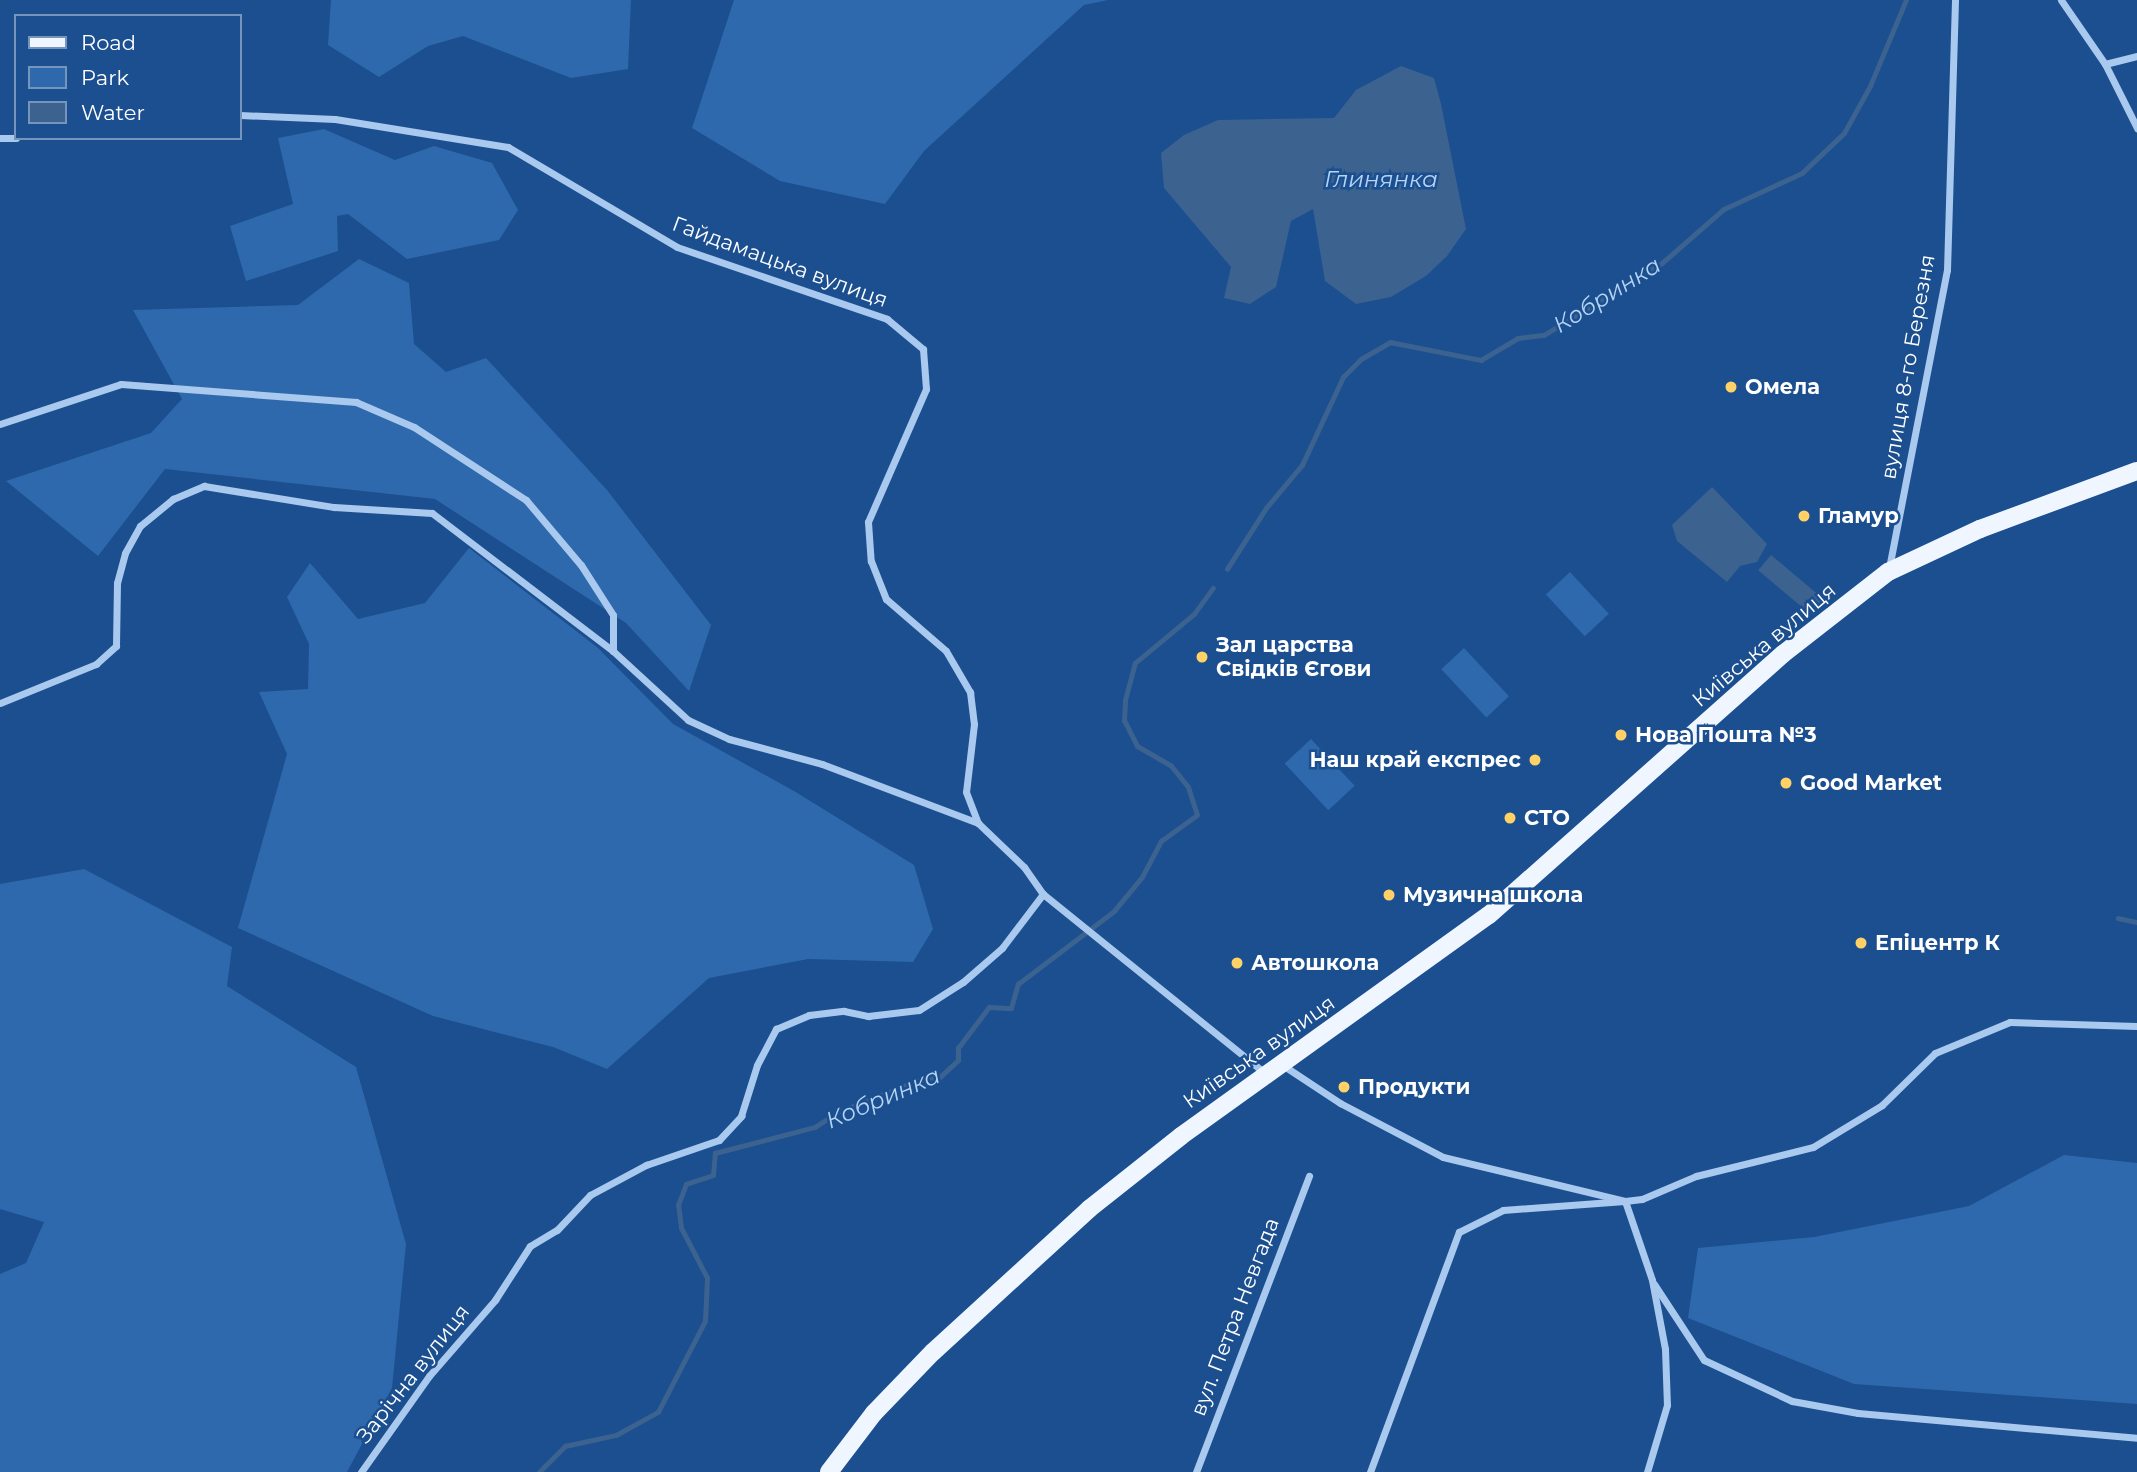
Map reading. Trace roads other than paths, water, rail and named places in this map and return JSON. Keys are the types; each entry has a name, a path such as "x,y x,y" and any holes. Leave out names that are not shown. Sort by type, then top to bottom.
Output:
{"main road":[{"name":"Київська вулиця","path":"830,1472 874,1413 1032,1257 1171,1143 1489,915 1783,654 1888,572 1980,529 2137,471"}],"street":[{"name":"вулиця 8-го Березня","path":"1888,572 1947,270 1955,0"},
{"path":"2062,0 2105,64 2137,128"},
{"path":"2105,64 2137,56"},
{"name":"Гайдамацька вулиця","path":"242,114 335,119 508,147 677,247 887,319 923,349 926,389 868,522 870,561 886,599 902,617 946,651 970,692 974,724 966,792 978,823"},
{"path":"0,424 121,384 356,402 414,426 526,500 581,565 612,615 613,651"},
{"name":"Гайдамацька вулиця","path":"0,703 96,664 116,646 117,583 125,553 140,526 173,499 204,486 334,507 432,513 613,651 688,720 729,739 822,764 978,823 1024,867 1044,894 1273,1069 1443,1157 1625,1201"},
{"name":"Зарічна вулиця","path":"360,1472 429,1376 495,1300 530,1246 557,1230 590,1195 646,1164 719,1140 741,1116 757,1065 776,1029 809,1014 844,1011 868,1016 919,1010 963,982 1002,948 1044,894"},
{"path":"1370,1472 1459,1232 1503,1210 1642,1199 1696,1176 1813,1147 1882,1105 1935,1053 2010,1022 2137,1026"},
{"name":"вул. Петра Невгада","path":"1196,1472 1309,1176"},
{"path":"1625,1201 1652,1280 1665,1349 1667,1405 1647,1472"},
{"path":"1652,1280 1704,1360 1792,1401 1858,1413 2137,1438"}],"water":[{"name":"Глинянка","path":"1401,66 1434,78 1441,104 1466,229 1447,256 1426,276 1391,297 1356,304 1325,281 1313,209 1291,221 1276,287 1250,304 1224,298 1231,267 1164,188 1161,153 1184,135 1218,120 1334,118 1356,90"},
{"path":"1712,487 1767,544 1757,562 1740,566 1727,582 1677,541 1672,525"},
{"path":"1771,555 1823,599 1810,614 1758,570"}],"waterway":[{"name":"Кобринка","path":"1227,569 1266,508 1302,465 1343,377 1361,359 1390,342 1481,360 1518,338 1544,335 1662,263 1724,209 1802,173 1844,133 1870,86 1906,0"},
{"name":"Кобринка","path":"539,1472 565,1446 616,1435 658,1412 705,1321 707,1278 681,1228 678,1205 686,1184 713,1175 715,1153 815,1127 838,1112 927,1077 939,1078 958,1060 958,1048 989,1007 1011,1008 1018,984 1114,911 1142,877 1161,841 1197,815 1188,787 1171,766 1137,746 1124,721 1125,700 1135,663 1194,614 1213,588"},
{"path":"2118,918 2137,922"}],"place":[{"name":"Омела","path":"1731,387"},
{"name":"Гламур","path":"1804,516"},
{"name":"Зал царства Свідків Єгови","path":"1202,657"},
{"name":"Нова Пошта №3","path":"1621,735"},
{"name":"Наш край експрес","path":"1535,760"},
{"name":"Good Market","path":"1786,783"},
{"name":"СТО","path":"1510,818"},
{"name":"Музична школа","path":"1389,895"},
{"name":"Епіцентр К","path":"1861,943"},
{"name":"Автошкола","path":"1237,963"},
{"name":"Продукти","path":"1344,1087"}]}
